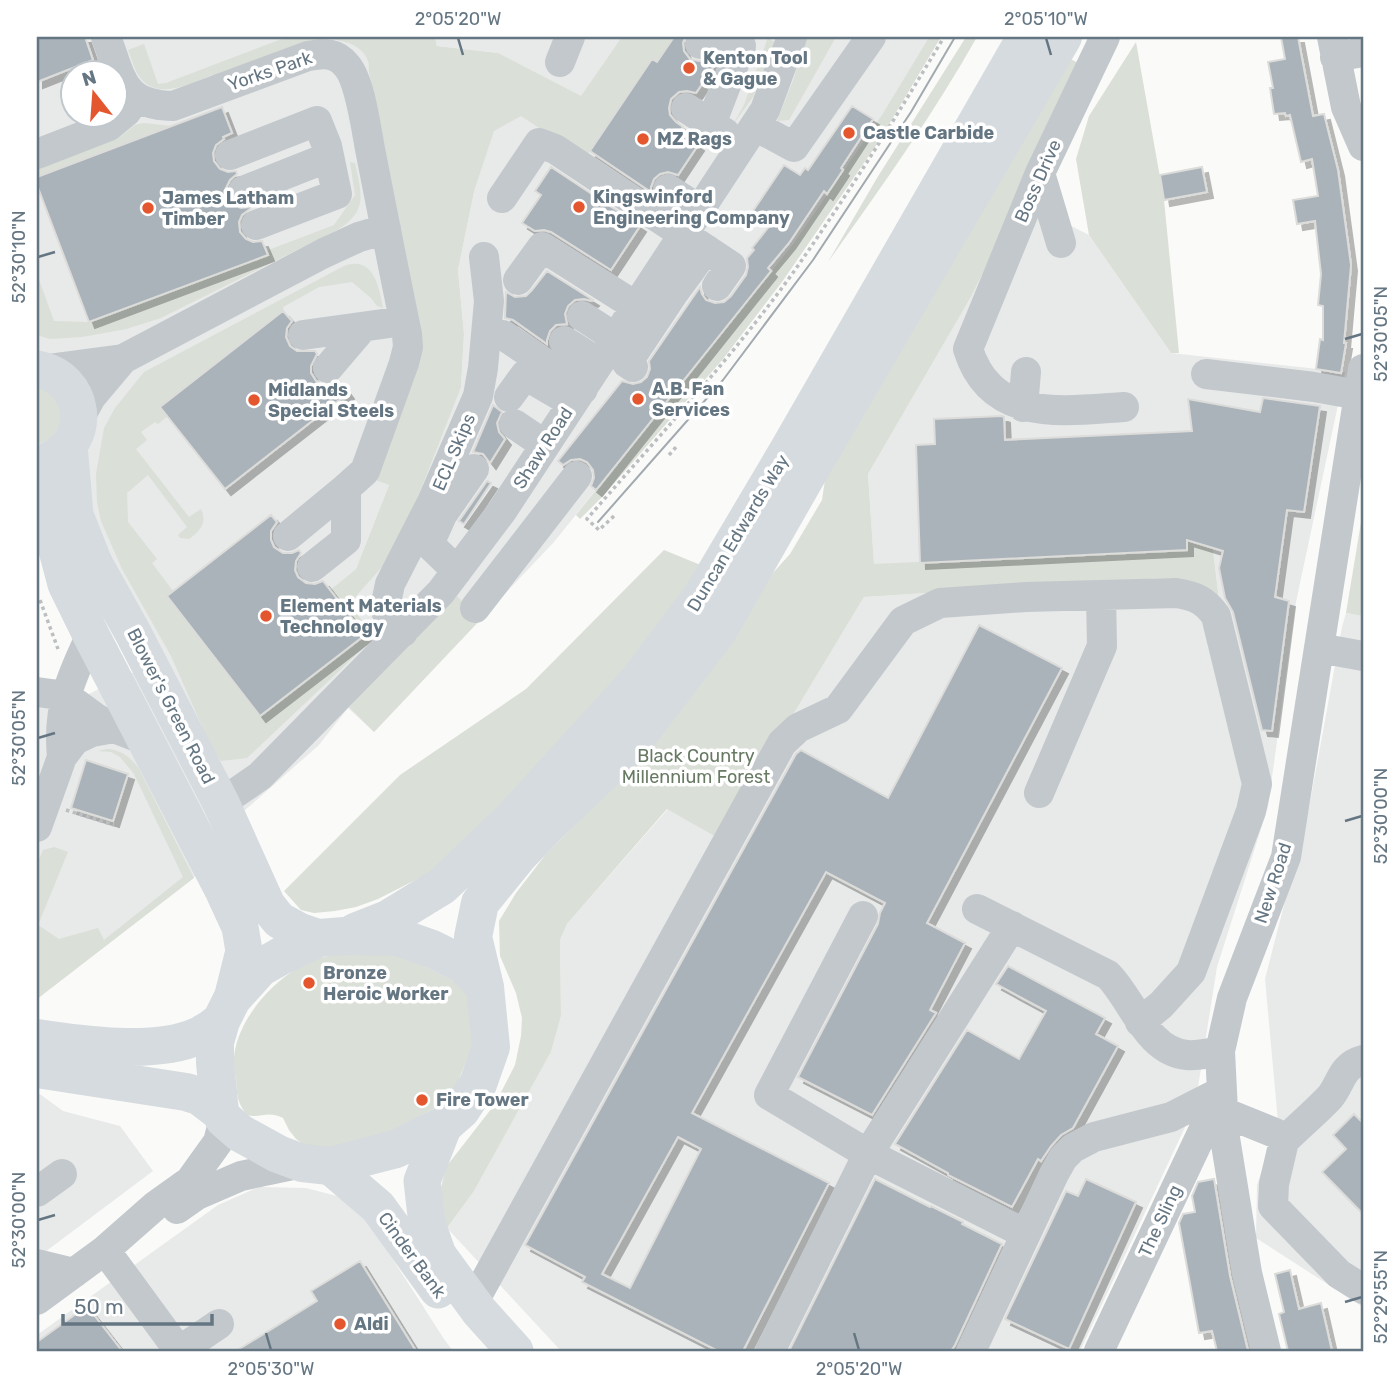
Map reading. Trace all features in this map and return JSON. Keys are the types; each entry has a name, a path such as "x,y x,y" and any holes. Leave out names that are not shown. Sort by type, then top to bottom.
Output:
{"highway":[{"name":"Duncan Edwards Way","path":"226,1010 260,968 331,937 388,919 442,886 512,819 638,681 702,596 1026,37"},
{"name":"Duncan Edwards Way","path":"444,1125 461,1110 478,1084 491,1046 485,987 472,937 480,903 537,836 629,747 718,631 1063,37"},
{"path":"331,937 398,937 432,949 464,965 485,987"},
{"path":"37,1038 100,1046 181,1042 198,1036 226,1010"},
{"path":"222,1116 215,1042 226,1010"},
{"path":"37,1069 200,1096 240,1133 260,1145 316,1164 396,1149 444,1125"}],"main road":[{"name":"Blower's Green Road","path":"39,370 47,371 61,379 76,400 75,515 94,563 133,632 240,842 253,916 226,1010"},
{"path":"37,463 53,458 74,432"},
{"name":"Blower's Green Road","path":"37,483 66,584 91,635 130,734 211,865 253,916 279,919 299,931 331,937"},
{"name":"Cinder Bank","path":"444,1125 422,1181 426,1224 439,1255 473,1303 515,1351"},
{"name":"Cinder Bank","path":"316,1164 378,1207 447,1303 487,1351"}],"street":[{"path":"37,154 109,127 126,112 136,98 127,89 106,37"},
{"name":"Shaw Road","path":"221,803 260,776 441,592 448,562 485,476 541,452 637,307 697,231 765,110 792,37"},
{"path":"686,108 710,124 749,135 793,159 834,89 871,37"},
{"path":"834,89 856,86 873,69 893,37"},
{"name":"Boss Drive","path":"1023,407 995,391 974,368 968,349 1040,173 1105,37"},
{"path":"710,124 717,80 741,46 711,39"},
{"path":"1344,49 1346,107 1363,146"},
{"name":"Yorks Park","path":"136,98 154,105 173,106 308,56 325,53 348,66 354,78 368,141 408,347 404,363 355,480"},
{"path":"230,155 317,121 337,194 256,225"},
{"path":"243,191 328,154 368,141"},
{"path":"502,198 539,143 555,149 697,231"},
{"path":"1040,173 1061,243"},
{"path":"668,189 697,231 731,266 717,286"},
{"path":"39,370 122,359 324,253 359,237 386,229"},
{"path":"633,367 627,363 673,294 697,231"},
{"path":"518,280 542,247 637,307"},
{"name":"ECL Skips","path":"403,632 389,619 385,608 390,584 432,502 478,396 489,301 484,257"},
{"path":"303,335 404,321"},
{"path":"328,368 363,327"},
{"path":"573,329 607,351"},
{"path":"503,335 578,396"},
{"path":"74,432 91,397 122,359"},
{"path":"1026,372 1023,407 1059,411 1124,407"},
{"path":"1206,374 1314,387 1361,382"},
{"path":"541,452 510,420 525,375 578,396"},
{"name":"New Road","path":"1266,1351 1247,1273 1224,1132 1220,1051 1232,998 1286,857 1361,382"},
{"path":"448,562 429,544 442,515 485,476 545,516"},
{"path":"475,608 577,476"},
{"path":"288,536 355,480"},
{"path":"312,567 346,540 355,480"},
{"path":"473,1303 782,743 798,728 838,709 903,621 940,603 1026,597 1176,593 1192,595 1208,604 1216,616 1257,783 1251,811 1191,972 1161,1005 1140,1022"},
{"path":"1039,793 1102,646 1101,595"},
{"path":"51,694 74,671 91,635"},
{"path":"1319,648 1363,656"},
{"path":"51,694 130,734"},
{"path":"51,694 62,757"},
{"path":"37,826 62,757 75,740 92,732 130,734"},
{"path":"976,909 1108,975 1126,997 1140,1022 1156,1041 1171,1052 1188,1055 1220,1051"},
{"path":"863,916 769,1095 868,1154 1026,1234"},
{"path":"770,1351 868,1154 1012,926"},
{"path":"1363,1060 1354,1063 1344,1072 1331,1095 1284,1141 1274,1184 1273,1206 1339,1274 1363,1289"},
{"path":"971,1351 1054,1174 1063,1158 1073,1148 1094,1137 1222,1101 1284,1141"},
{"name":"The Sling","path":"1099,1351 1222,1101"},
{"path":"37,1300 107,1249 155,1206 190,1181 218,1142 222,1116"},
{"path":"107,1249 167,1216 197,1195 241,1176 316,1164"},
{"path":"37,1192 62,1174"},
{"path":"107,1249 179,1351 219,1324"},
{"path":"37,1264 74,1273"}],"path":[{"path":"614,516 599,530 587,519 698,393 794,270 882,141 944,37"},
{"path":"669,455 677,446"},
{"path":"66,810 114,825"}],"shaded area":[{"path":"37,37 366,37 369,73 421,332 414,379 374,479 389,485 356,569 335,586 349,604 461,387 464,334 458,270 474,192 494,130 521,115 498,53 437,46 435,37 929,37 883,113 793,244 554,542 374,732 348,708 319,745 244,811 225,853 37,999 37,701 64,706 134,672 37,429"},
{"path":"1019,199 1089,235 1171,353 1345,372 1296,602 1268,807 1217,967 1195,1106 1080,1351 561,1351 447,1228 474,1191 551,1052 561,1016 560,940 567,924 668,809 716,837 864,597 1163,578 1187,579 1210,589 1219,599 1210,524 1187,550 874,565 868,474 971,297"},
{"path":"1346,613 1363,616 1363,1307 1256,1238 1257,1185 1278,1122 1265,979 1309,808"},
{"path":"37,1092 63,1111 120,1126 153,1171 37,1258"},
{"path":"259,1187 306,1188 337,1196 365,1216 453,1351 37,1351 37,1335 218,1205"}],"green space":[{"path":"287,37 435,37 437,46 498,53 581,96 622,37 674,37 657,62 652,59 585,158 521,116 494,131 474,192 458,270 464,334 461,387 397,550 349,604 375,637 247,758 221,761 213,751 171,656 122,569 101,521 96,474 104,428 115,408 144,372 344,266 362,265 377,282 383,308 377,306 352,282 319,287 283,307 284,311 161,406 168,416 141,432 147,440 136,449 189,517 201,509 203,522 200,529 189,539 180,538 178,535 187,527 148,475 127,493 128,522 157,559 152,563 173,591 167,597 260,716 364,635 330,590 356,569 389,485 373,479 414,379 421,332 368,61 361,50 343,41 323,39 215,80 212,75 184,86 164,89 146,84 134,67 128,50 144,44 158,84"},
{"path":"768,37 775,43 765,69 753,97 732,126 744,105"},
{"path":"806,37 836,37 789,120 777,121 794,78"},
{"path":"929,37 941,37 879,141 782,282 723,359 580,519 576,515 793,244 883,113"},
{"path":"966,37 977,37 924,123 828,262 877,178"},
{"path":"1136,42 1164,200 1179,353 1171,353 1089,235 1076,159 1089,116"},
{"name":"Black Country Millennium Forest","path":"1066,57 1085,66 971,297 868,474 874,564 1187,550 1186,524 1210,524 1219,600 1206,588 1194,582 1163,578 864,597 716,837 667,809 567,924 560,940 561,1016 551,1052 474,1191 447,1228 442,1217 439,1196 446,1167 495,1104 515,1065 521,1036 522,1018 516,993 500,956 499,921 516,893 546,854 614,786 763,584 790,554 822,500 826,473"},
{"path":"144,123 171,126 37,177 37,169 121,136 135,125"},
{"path":"350,162 355,163 356,167 360,203 353,217 337,230 161,318 126,329 82,337 50,339 37,335 37,274 54,321 89,322 267,255 266,251 334,225 355,195"},
{"path":"37,379 54,388 63,419 52,438 37,445"},
{"path":"1363,510 1363,616 1346,613"},
{"name":"Black Country Millennium Forest","path":"664,550 703,566 645,651 447,864 378,899 356,907 314,913 301,910 284,891 400,775 526,689"},
{"path":"457,596 480,620 374,732 349,707"},
{"path":"107,749 125,755 138,767 194,878 37,999 37,864 43,850 54,847 68,852 38,925 59,939 98,928 104,940 183,877 134,774 120,757 111,752 98,751"},
{"path":"398,953 468,988 477,1034 451,1099 361,1149 306,1146 296,1139 283,1118 247,1115 238,1098 234,1066 237,1043 251,1013 273,987 285,976 322,958 344,954"}],"building":[{"path":"37,37 85,37 93,60 60,60 60,73 37,82"},
{"name":"MZ Rags","path":"674,37 685,37 684,51 690,59 708,60 715,53 719,56 696,93 679,92 671,99 670,115 683,127 679,132 698,145 678,175 668,172 654,179 651,192 590,151 652,59 657,62"},
{"path":"1281,37 1298,37 1313,116 1324,114 1338,170 1351,265 1346,343 1341,373 1316,369 1320,339 1323,340 1323,306 1318,305 1321,274 1315,221 1297,224 1293,200 1318,196 1312,159 1301,162 1290,115 1274,114 1268,62 1285,59"},
{"name":"A.B. Fan Services","path":"852,106 873,119 827,194 824,191 789,243 768,268 771,271 596,490 591,486 593,470 587,462 580,459 571,460 563,465 558,461 622,381 633,384 647,377 649,361 700,287 706,300 715,303 724,302 731,296 746,275 747,258 754,250 752,248 771,224 753,211 784,165 800,175 805,168 808,170"},
{"name":"James Latham Timber","path":"222,107 232,133 223,137 216,145 214,161 220,169 236,171 237,174 226,188 227,197 233,205 250,207 239,222 240,232 253,242 262,241 268,255 89,322 37,185 37,177"},
{"name":"Kingswinford Engineering Company","path":"551,167 640,226 611,270 551,232 535,231 522,223 541,195 535,191"},
{"path":"1202,167 1207,192 1164,200 1160,175"},
{"path":"547,271 593,300 575,300 568,306 565,314 567,324 556,325 550,331 547,344 513,320 505,318 506,292 515,297 526,296"},
{"name":"Midlands Special Steels","path":"283,311 292,321 287,328 286,337 290,346 297,351 315,351 317,354 311,366 311,373 316,381 333,385 339,381 348,393 225,489 160,407"},
{"path":"1263,398 1320,406 1304,512 1287,510 1275,597 1289,601 1272,731 1262,730 1233,612 1225,598 1219,568 1223,551 1187,540 1187,550 920,563 916,445 935,444 934,419 1002,416 1005,440 1192,431 1188,399 1260,412"},
{"path":"493,405 502,412 497,423 499,432 505,439 490,463 483,454 473,452"},
{"path":"487,481 491,483 464,524 459,521"},
{"name":"Element Materials Technology","path":"271,515 277,522 271,531 274,547 283,553 299,550 301,553 295,570 298,577 306,583 323,581 365,635 260,716 167,596"},
{"path":"979,625 1062,668 927,923 965,943 930,1010 936,1013 872,1115 798,1077 878,924 885,903 826,872 692,1113 829,1183 743,1351 718,1351 582,1282 585,1277 525,1245 796,754 801,750 888,798","holes":["678,1137 701,1149 630,1288 602,1274"]},
{"path":"86,760 128,774 113,821 71,808"},
{"path":"1008,966 1105,1018 1096,1034 1118,1046 1073,1128 1061,1135 1041,1161 1038,1159 1012,1207 948,1175 895,1144 967,1030 1019,1059 1046,1011 996,984"},
{"path":"1354,1114 1363,1123 1363,1214 1322,1172 1346,1149 1333,1135"},
{"path":"875,1179 1002,1244 955,1345 951,1351 789,1351"},
{"path":"1086,1179 1136,1202 1069,1349 1005,1319 1066,1191 1078,1196"},
{"path":"1214,1179 1230,1276 1248,1351 1217,1351 1212,1331 1199,1333 1179,1223 1183,1214 1195,1212 1192,1196 1198,1182"},
{"name":"Aldi","path":"360,1261 416,1351 236,1351 317,1301 311,1291"},
{"path":"1290,1270 1299,1309 1321,1303 1332,1351 1288,1351 1279,1314 1284,1312 1275,1274"},
{"path":"87,1306 122,1351 37,1351 37,1342"}],"tram line":[{"path":"598,522 723,380 813,260 911,112 955,37"}],"place":[{"name":"Kenton Tool & Gague","path":"689,68"},
{"name":"Castle Carbide","path":"849,133"},
{"name":"MZ Rags","path":"643,139"},
{"name":"Kingswinford Engineering Company","path":"579,207"},
{"name":"James Latham Timber","path":"148,208"},
{"name":"A.B. Fan Services","path":"638,399"},
{"name":"Midlands Special Steels","path":"254,400"},
{"name":"Element Materials Technology","path":"266,616"},
{"name":"Bronze Heroic Worker","path":"309,983"},
{"name":"Fire Tower","path":"422,1100"},
{"name":"Aldi","path":"340,1324"}]}
